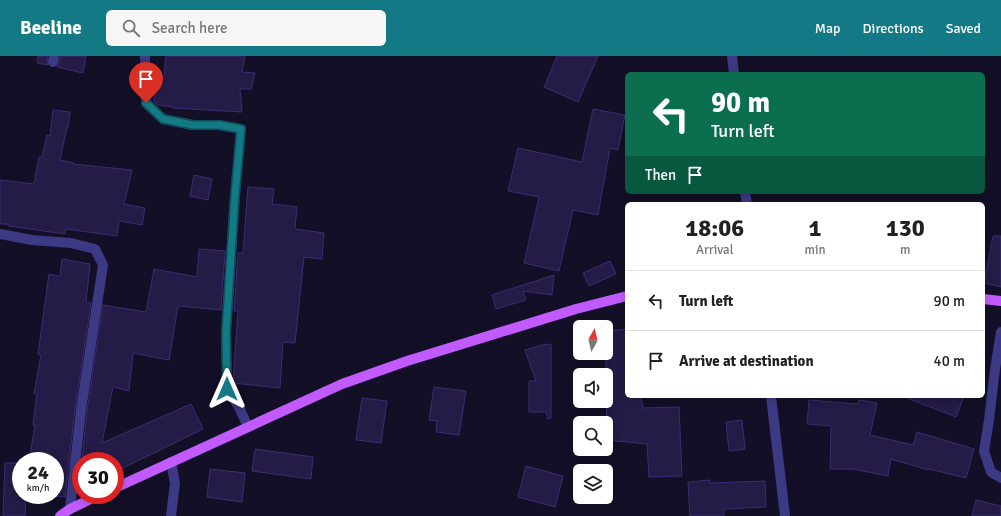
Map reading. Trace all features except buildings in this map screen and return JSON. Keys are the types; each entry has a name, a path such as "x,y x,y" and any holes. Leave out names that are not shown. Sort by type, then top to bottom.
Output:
{"main road":[{"path":"124,484 342,384 407,361 576,308 625,296"},
{"path":"985,299 1001,301"},
{"path":"60,516 80,504"}],"street":[{"path":"145,56 146,103 163,119 193,125 219,125 241,129 226,332 227,389 239,407 248,427"},
{"path":"732,56 734,72"},
{"path":"0,234 32,240 71,243 95,250 103,265 81,410 70,509"},
{"path":"1001,332 984,451 991,472 1001,478"},
{"path":"771,398 784,516"},
{"path":"171,462 175,483 171,516"}],"route":[{"path":"146,103 163,119 193,125 219,125 241,129 226,332 227,389"}]}
